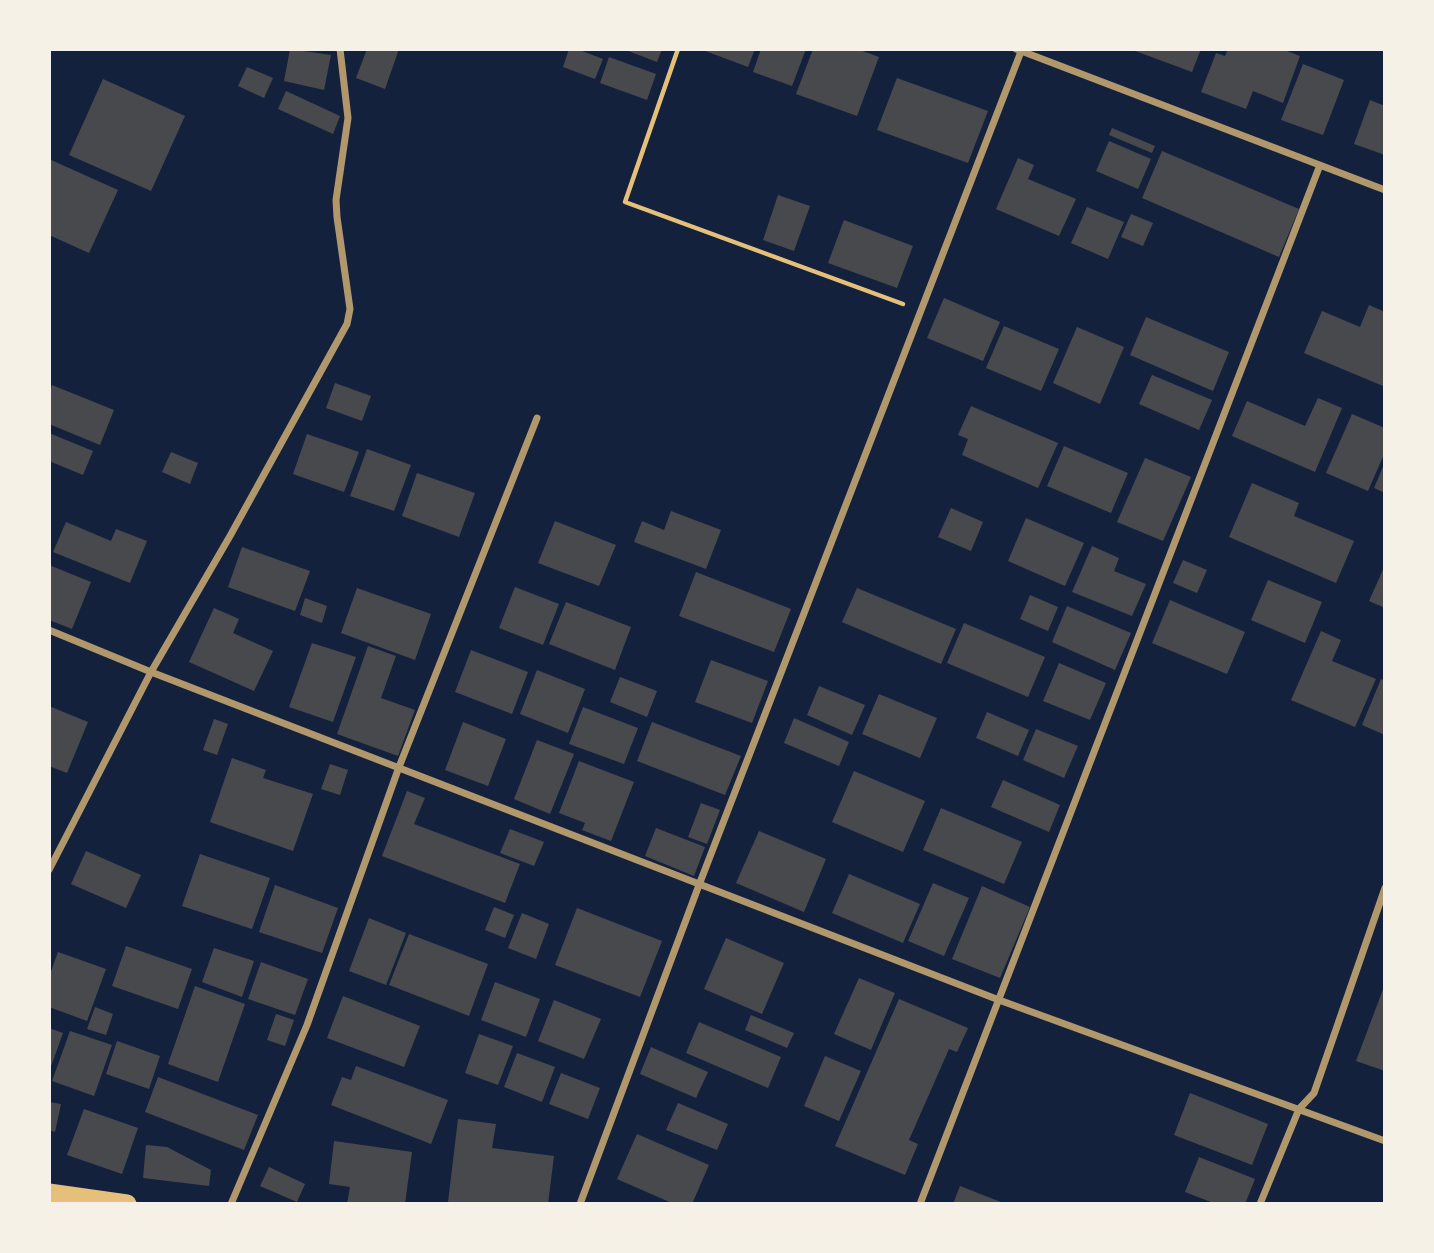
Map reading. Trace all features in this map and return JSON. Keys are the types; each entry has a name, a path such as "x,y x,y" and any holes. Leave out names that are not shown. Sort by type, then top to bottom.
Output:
{"highway":[{"path":"49,1193 127,1204"}],"street":[{"path":"49,870 151,672 347,324 350,309 336,200 348,118 340,49"},
{"path":"580,1204 699,885 1020,50 1385,190"},
{"path":"920,1204 1320,164"},
{"path":"231,1204 307,1024 399,766 537,418"},
{"path":"49,631 999,1000 1385,1141"},
{"path":"1260,1204 1299,1109 1314,1093 1385,888"}],"path":[{"path":"678,49 625,202 922,310"}],"building":[{"path":"290,49 331,55 324,90 284,81"},
{"path":"367,49 399,49 385,89 356,78"},
{"path":"569,49 577,49 603,59 595,79 563,67"},
{"path":"623,49 662,49 657,62"},
{"path":"700,49 755,49 748,67"},
{"path":"761,49 806,49 792,86 753,72"},
{"path":"813,49 857,49 879,57 857,116 796,94"},
{"path":"1130,49 1201,49 1192,72"},
{"path":"1228,49 1282,49 1300,56 1283,103 1253,91 1246,109 1201,92 1216,53 1225,56"},
{"path":"609,57 656,74 647,100 600,83"},
{"path":"1303,64 1344,80 1323,135 1281,120"},
{"path":"247,67 273,78 264,98 238,86"},
{"path":"897,78 988,111 968,163 877,130"},
{"path":"103,79 185,116 151,191 69,155"},
{"path":"286,91 340,116 333,134 278,109"},
{"path":"1370,100 1385,106 1385,155 1354,144"},
{"path":"1112,128 1155,146 1152,153 1109,135"},
{"path":"1109,141 1151,159 1138,189 1096,171"},
{"path":"1162,151 1299,209 1279,257 1142,198"},
{"path":"1018,158 1034,165 1028,179 1076,199 1059,236 996,209"},
{"path":"49,159 118,190 89,253 49,235"},
{"path":"778,195 810,206 794,251 763,240"},
{"path":"1087,207 1124,222 1108,259 1071,243"},
{"path":"1131,214 1153,223 1143,246 1121,237"},
{"path":"844,220 913,246 897,288 828,263"},
{"path":"944,298 1000,322 983,361 927,338"},
{"path":"1369,305 1385,312 1383,386 1304,353 1322,311 1360,327"},
{"path":"1146,317 1229,352 1213,391 1130,355"},
{"path":"1004,326 1059,349 1041,391 986,368"},
{"path":"1077,327 1124,347 1100,404 1053,383"},
{"path":"1152,375 1212,400 1199,430 1139,404"},
{"path":"335,383 371,396 362,421 326,408"},
{"path":"52,385 114,410 100,445 49,424 49,393"},
{"path":"1318,398 1342,408 1315,472 1232,436 1247,401 1305,426"},
{"path":"971,406 1058,443 1038,488 962,455 968,439 958,435"},
{"path":"1352,414 1385,428 1385,452 1368,491 1326,473"},
{"path":"49,433 93,451 83,475 49,461"},
{"path":"307,434 359,452 344,492 293,474"},
{"path":"1064,446 1128,473 1111,513 1047,486"},
{"path":"367,449 411,465 394,511 350,496"},
{"path":"171,452 198,463 190,484 162,472"},
{"path":"1145,458 1191,477 1163,541 1117,522"},
{"path":"1385,462 1385,493 1374,488"},
{"path":"417,473 475,493 459,537 402,516"},
{"path":"1252,483 1299,503 1294,516 1354,541 1336,583 1229,537"},
{"path":"951,508 983,522 971,551 938,537"},
{"path":"671,511 721,530 706,569 634,542 642,521 664,530"},
{"path":"1026,518 1084,543 1065,586 1008,561"},
{"path":"555,521 616,545 599,586 538,563"},
{"path":"66,522 111,541 116,529 147,541 130,583 53,552"},
{"path":"1092,546 1119,558 1114,571 1146,584 1132,616 1072,592"},
{"path":"242,547 310,571 295,611 228,587"},
{"path":"1183,560 1207,570 1197,593 1173,583"},
{"path":"49,565 91,582 72,629 49,620"},
{"path":"1385,565 1385,608 1369,601"},
{"path":"696,572 791,609 774,652 679,616"},
{"path":"1268,580 1322,602 1305,643 1251,620"},
{"path":"515,587 559,604 543,645 499,628"},
{"path":"357,588 431,614 415,660 341,633"},
{"path":"857,588 956,629 941,664 842,622"},
{"path":"1030,595 1058,607 1048,631 1020,619"},
{"path":"305,598 327,606 322,623 300,615"},
{"path":"1170,600 1245,632 1227,674 1152,643"},
{"path":"566,602 631,627 615,670 549,644"},
{"path":"1067,606 1131,633 1115,670 1052,642"},
{"path":"214,608 239,619 233,633 273,651 254,691 189,662"},
{"path":"964,623 1045,657 1028,697 947,663"},
{"path":"1321,631 1341,640 1332,661 1376,679 1355,727 1291,700"},
{"path":"312,643 356,657 333,722 289,707"},
{"path":"368,646 396,656 381,698 415,710 398,756 337,734"},
{"path":"471,650 528,672 512,714 455,692"},
{"path":"711,660 768,681 752,723 695,702"},
{"path":"1059,663 1106,683 1090,720 1043,701"},
{"path":"537,670 585,689 568,733 520,714"},
{"path":"620,677 657,691 647,717 610,702"},
{"path":"1381,679 1385,681 1385,735 1362,725"},
{"path":"819,686 865,705 852,735 807,715"},
{"path":"879,694 937,718 920,758 862,734"},
{"path":"49,706 88,722 67,773 49,766"},
{"path":"583,707 638,728 624,764 569,744"},
{"path":"987,712 1029,730 1018,756 976,738"},
{"path":"794,718 849,742 839,766 784,743"},
{"path":"214,719 228,724 217,755 203,750"},
{"path":"463,722 506,739 488,786 445,770"},
{"path":"652,722 741,756 725,795 637,761"},
{"path":"1036,729 1078,746 1064,778 1023,760"},
{"path":"537,740 574,754 550,814 514,799"},
{"path":"232,758 266,770 263,778 313,794 293,851 210,822"},
{"path":"579,761 634,782 611,841 582,830 585,823 559,813"},
{"path":"330,764 348,770 340,795 321,789"},
{"path":"854,771 925,801 903,852 832,822"},
{"path":"1003,780 1060,805 1049,832 991,807"},
{"path":"407,791 425,798 414,824 520,864 505,903 382,856"},
{"path":"701,803 720,810 707,844 688,837"},
{"path":"941,808 1022,842 1004,884 923,850"},
{"path":"656,828 705,847 694,876 645,856"},
{"path":"510,829 544,842 534,866 500,853"},
{"path":"759,831 826,859 804,912 736,883"},
{"path":"86,851 141,875 126,908 71,884"},
{"path":"200,854 270,878 252,929 182,906"},
{"path":"849,874 920,904 903,943 832,913"},
{"path":"933,883 969,898 944,956 908,941"},
{"path":"275,885 338,908 322,953 259,932"},
{"path":"982,886 1030,907 1000,978 952,959"},
{"path":"494,907 514,915 505,938 485,930"},
{"path":"577,908 662,941 640,997 555,965"},
{"path":"522,913 549,924 536,959 508,948"},
{"path":"369,918 406,933 386,985 349,971"},
{"path":"409,934 488,964 469,1016 389,985"},
{"path":"726,938 784,963 762,1014 704,989"},
{"path":"126,946 192,969 178,1009 112,986"},
{"path":"214,948 254,961 242,997 202,982"},
{"path":"58,952 106,969 87,1021 49,1007 49,977"},
{"path":"261,962 308,979 295,1015 248,999"},
{"path":"859,978 895,993 871,1050 834,1034"},
{"path":"495,982 540,999 526,1037 481,1020"},
{"path":"1385,984 1385,1071 1356,1061"},
{"path":"195,986 245,1004 218,1082 168,1064"},
{"path":"343,996 420,1026 404,1067 327,1038"},
{"path":"899,999 968,1028 957,1052 949,1049 909,1140 918,1144 905,1175 835,1146"},
{"path":"554,1000 601,1019 584,1059 538,1041"},
{"path":"95,1007 113,1014 106,1035 87,1029"},
{"path":"276,1014 294,1020 285,1046 267,1040"},
{"path":"751,1015 794,1033 787,1048 745,1030"},
{"path":"699,1022 781,1057 768,1088 686,1053"},
{"path":"49,1028 63,1033 49,1072"},
{"path":"70,1031 112,1045 94,1096 52,1081"},
{"path":"479,1034 513,1046 498,1085 465,1073"},
{"path":"117,1041 160,1056 149,1089 106,1074"},
{"path":"651,1047 708,1072 696,1098 640,1074"},
{"path":"517,1053 555,1067 542,1102 504,1087"},
{"path":"825,1056 861,1071 839,1121 804,1106"},
{"path":"356,1066 448,1100 431,1144 331,1105 342,1077 351,1080"},
{"path":"561,1073 600,1088 588,1119 549,1104"},
{"path":"158,1077 258,1115 244,1150 145,1112"},
{"path":"1190,1093 1268,1124 1252,1165 1174,1135"},
{"path":"49,1102 61,1104 55,1132 49,1130"},
{"path":"678,1103 728,1124 717,1150 666,1130"},
{"path":"84,1109 138,1128 122,1174 67,1155"},
{"path":"458,1119 496,1124 492,1148 554,1156 548,1204 448,1202"},
{"path":"637,1134 709,1165 692,1204 674,1204 617,1179"},
{"path":"334,1141 412,1152 405,1204 347,1204 350,1187 329,1184"},
{"path":"146,1145 167,1147 211,1170 209,1186 143,1178"},
{"path":"1199,1157 1255,1179 1245,1204 1216,1204 1185,1192"},
{"path":"269,1167 305,1184 297,1202 260,1186"},
{"path":"960,1186 1006,1204 953,1204"}]}
